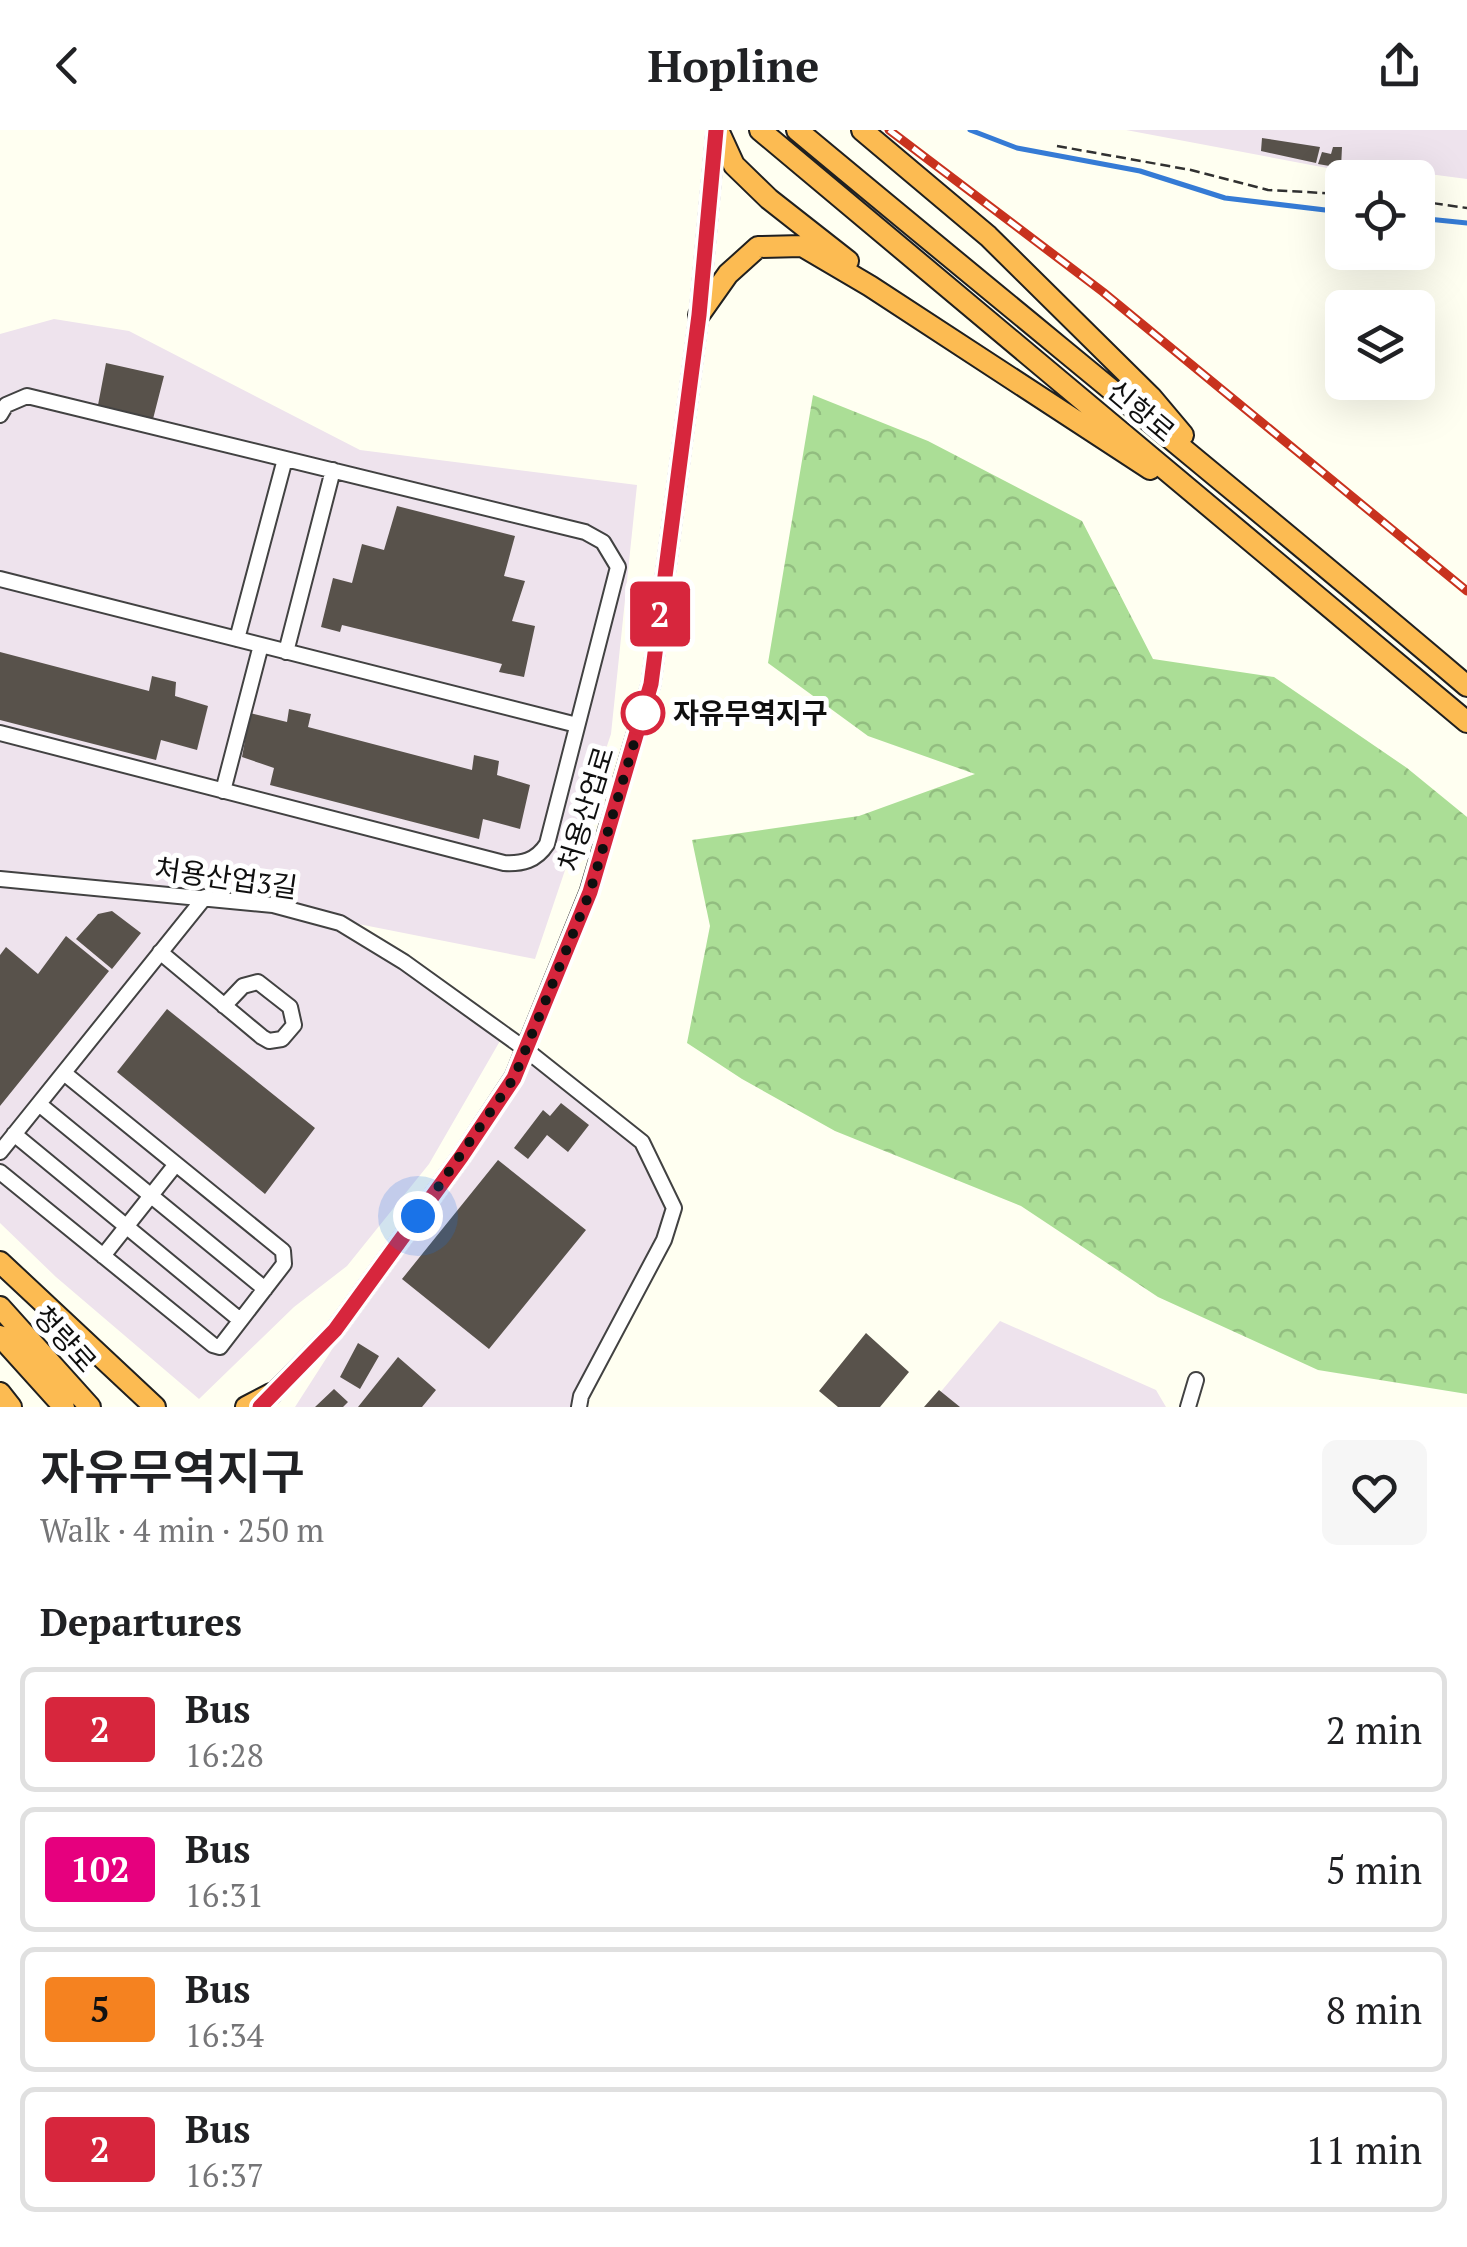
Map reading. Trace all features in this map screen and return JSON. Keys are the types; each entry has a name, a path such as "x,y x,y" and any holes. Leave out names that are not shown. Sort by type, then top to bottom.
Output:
{"highway":[{"path":"717,130 734,165 769,199 937,331"},
{"name":"신항로","path":"760,130 1467,722"},
{"name":"신항로","path":"797,130 1043,336 1210,468 1467,686"},
{"path":"862,130 988,236 1151,397 1210,468"},
{"path":"699,315 728,274 758,247 802,246 1220,514"},
{"path":"0,1262 155,1407"},
{"name":"청량로","path":"0,1307 90,1407"},
{"name":"청량로","path":"0,1336 64,1407"},
{"path":"0,1392 11,1407"},
{"path":"246,1407 267,1403"}],"main road":[{"name":"처용산업로","path":"267,1403 335,1330 514,1078 590,892 651,684 699,315 717,130"}],"street":[{"path":"0,415 6,405 26,396 585,532 603,542 618,568 547,844 541,853 519,864 0,734"},
{"path":"237,639 285,459"},
{"path":"286,652 333,470"},
{"path":"0,579 577,724"},
{"path":"223,791 261,645"},
{"name":"처용산업3길","path":"0,879 273,905 340,924 404,962 525,1049 642,1142 674,1208 664,1240 581,1396 579,1407"},
{"path":"0,1152 205,897"},
{"path":"160,952 224,1006 269,1041 282,1040 294,1025 290,1007 258,982 243,986 224,1006"},
{"path":"0,1172 213,1346 220,1346 284,1264 283,1251 64,1073"},
{"path":"39,1104 265,1288"},
{"path":"14,1134 240,1320"},
{"path":"103,1256 176,1164"},
{"path":"1188,1407 1196,1380"}],"path":[{"path":"1057,146 1191,170 1268,190 1325,193"},
{"path":"1435,203 1467,208"}],"shaded area":[{"path":"1126,130 1467,130 1467,179 1435,175 1435,160 1325,160 1325,168"},
{"path":"54,319 129,331 360,450 637,485 611,734 535,959 323,917 340,923 504,1034 429,1164 347,1266 294,1307 199,1399 56,1277 0,1223 0,334"},
{"path":"525,1049 642,1142 674,1208 579,1407 295,1407"},
{"path":"1000,1321 1156,1390 1166,1407 928,1407"}],"green space":[{"path":"813,395 928,441 1082,521 1153,659 1274,677 1407,768 1467,817 1467,1394 1318,1370 1158,1297 1021,1206 835,1131 687,1043 710,926 692,840 859,816 975,774 868,736 768,663"}],"building":[{"path":"1262,138 1320,147 1316,163 1261,151"},
{"path":"1333,147 1342,147 1341,160 1318,164 1322,152 1331,154"},
{"path":"106,363 164,376 153,419 98,405"},
{"path":"397,506 515,536 504,576 525,581 512,621 535,626 524,677 499,672 502,664 342,625 340,632 321,627 333,578 352,583 362,544 384,550"},
{"path":"0,652 149,691 152,676 176,682 175,696 208,706 197,750 161,740 156,760 0,720"},
{"path":"289,709 311,714 308,727 472,770 474,755 499,761 497,775 530,785 520,829 483,819 479,839 270,785 274,768 242,757 250,713 287,722"},
{"path":"112,911 141,933 112,969 76,939 98,914"},
{"path":"66,936 109,971 0,1106 0,955 6,947 38,974"},
{"path":"167,1009 315,1128 265,1194 117,1072"},
{"path":"561,1103 589,1125 568,1152 547,1135 528,1159 514,1148 543,1110 550,1116"},
{"path":"498,1160 586,1230 489,1349 402,1279"},
{"path":"866,1333 909,1372 880,1407 838,1407 819,1391"},
{"path":"358,1343 379,1356 360,1389 340,1377"},
{"path":"398,1357 436,1390 422,1407 358,1407"},
{"path":"334,1389 348,1402 343,1407 315,1407"},
{"path":"939,1390 960,1407 924,1407"}],"waterway":[{"path":"970,130 1017,148 1140,171 1225,198 1325,210"},
{"path":"1435,220 1467,223"}],"railway":[{"path":"889,130 1103,292 1467,591"}],"bus line":[{"name":"2","path":"260,1407 335,1330 514,1078 590,892 651,684 699,315 716,130"}],"place":[{"name":"자유무역지구","path":"643,713"}],"route":[{"path":"418,1216 514,1078 590,892 643,713"}]}
